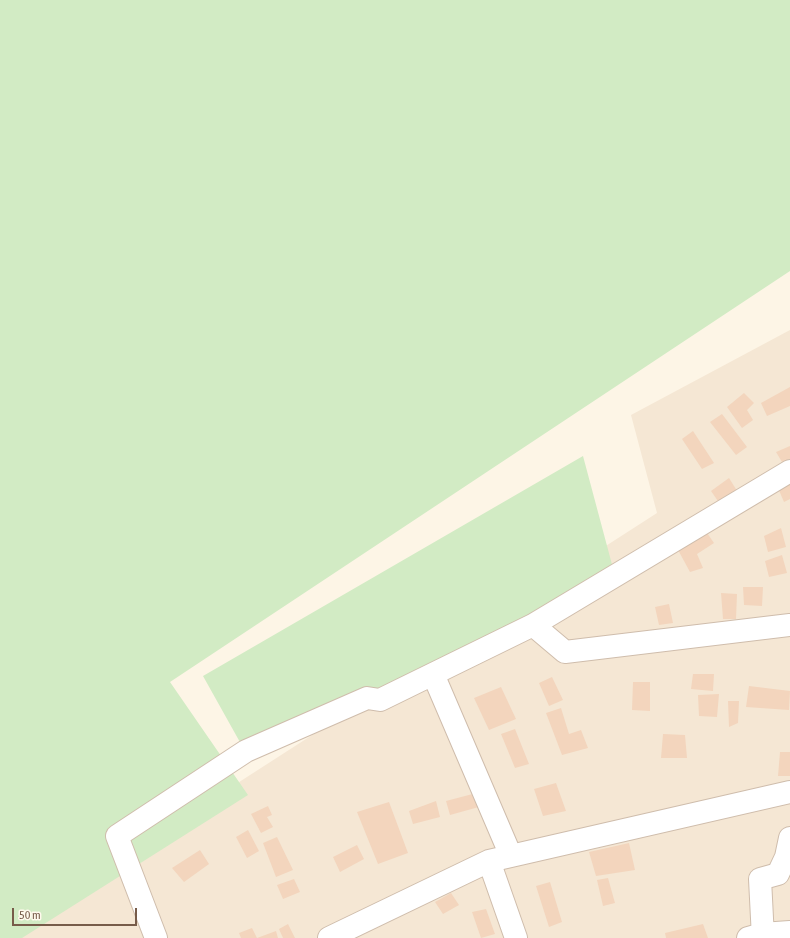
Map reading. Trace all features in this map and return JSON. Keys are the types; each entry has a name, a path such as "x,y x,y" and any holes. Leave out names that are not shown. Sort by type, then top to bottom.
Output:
{"street":[{"path":"156,938 116,836 246,751 367,698 380,700 533,626 790,471"},
{"path":"533,626 565,652 790,624"},
{"path":"433,674 511,856"},
{"path":"329,938 489,861 790,792"},
{"path":"790,838 786,857 778,874 760,879 757,937 790,932"},
{"path":"489,861 516,938"}],"shaded area":[{"path":"790,330 790,938 0,938 0,936 657,513 631,415"}],"green space":[{"path":"0,0 790,0 790,271 170,682 248,795 22,938 0,938"},
{"path":"583,456 614,572 376,693 372,687 241,744 203,676"}],"building":[{"path":"790,387 790,406 767,416 761,403"},
{"path":"744,393 754,403 747,410 753,420 742,428 727,407"},
{"path":"722,414 747,447 736,455 710,422"},
{"path":"693,431 714,463 702,469 682,439"},
{"path":"790,446 790,459 782,462 776,452"},
{"path":"729,478 739,494 720,504 711,491"},
{"path":"790,483 790,499 784,502 778,488"},
{"path":"781,528 786,547 768,552 764,536"},
{"path":"705,530 714,543 697,554 703,568 690,572 677,548"},
{"path":"782,555 787,573 769,577 765,561"},
{"path":"743,587 763,587 762,606 744,605"},
{"path":"721,593 737,594 736,619 723,619"},
{"path":"669,604 673,623 659,625 655,607"},
{"path":"693,674 714,674 713,691 691,689"},
{"path":"552,677 563,700 549,706 539,683"},
{"path":"633,682 650,682 650,711 632,710"},
{"path":"749,686 790,691 789,710 746,707"},
{"path":"501,687 516,719 489,730 474,698"},
{"path":"719,694 717,717 699,716 698,695"},
{"path":"728,701 739,701 738,723 729,727"},
{"path":"561,708 569,734 581,730 588,748 562,755 546,713"},
{"path":"515,729 529,764 515,768 501,734"},
{"path":"663,734 685,735 687,758 661,758"},
{"path":"780,752 790,752 790,776 778,776"},
{"path":"556,783 566,811 543,816 534,789"},
{"path":"484,791 486,805 450,815 446,801"},
{"path":"436,801 440,817 413,824 409,811"},
{"path":"389,802 408,853 378,864 357,812"},
{"path":"268,806 272,815 267,817 273,827 261,833 251,814"},
{"path":"248,830 259,851 247,858 236,837"},
{"path":"277,837 293,870 276,877 263,843"},
{"path":"629,843 635,870 596,876 589,852"},
{"path":"357,845 364,859 340,872 333,857"},
{"path":"200,850 209,864 184,882 172,868"},
{"path":"608,878 615,903 603,906 597,880"},
{"path":"294,879 300,892 283,899 277,885"},
{"path":"550,882 562,922 549,927 536,886"},
{"path":"451,893 459,905 443,914 435,902"},
{"path":"486,909 495,934 481,938 472,912"},
{"path":"288,924 295,938 283,938 279,929"},
{"path":"703,924 708,938 666,938 665,933"},
{"path":"252,928 257,938 241,938 239,933"},
{"path":"276,931 278,938 257,938"}]}
